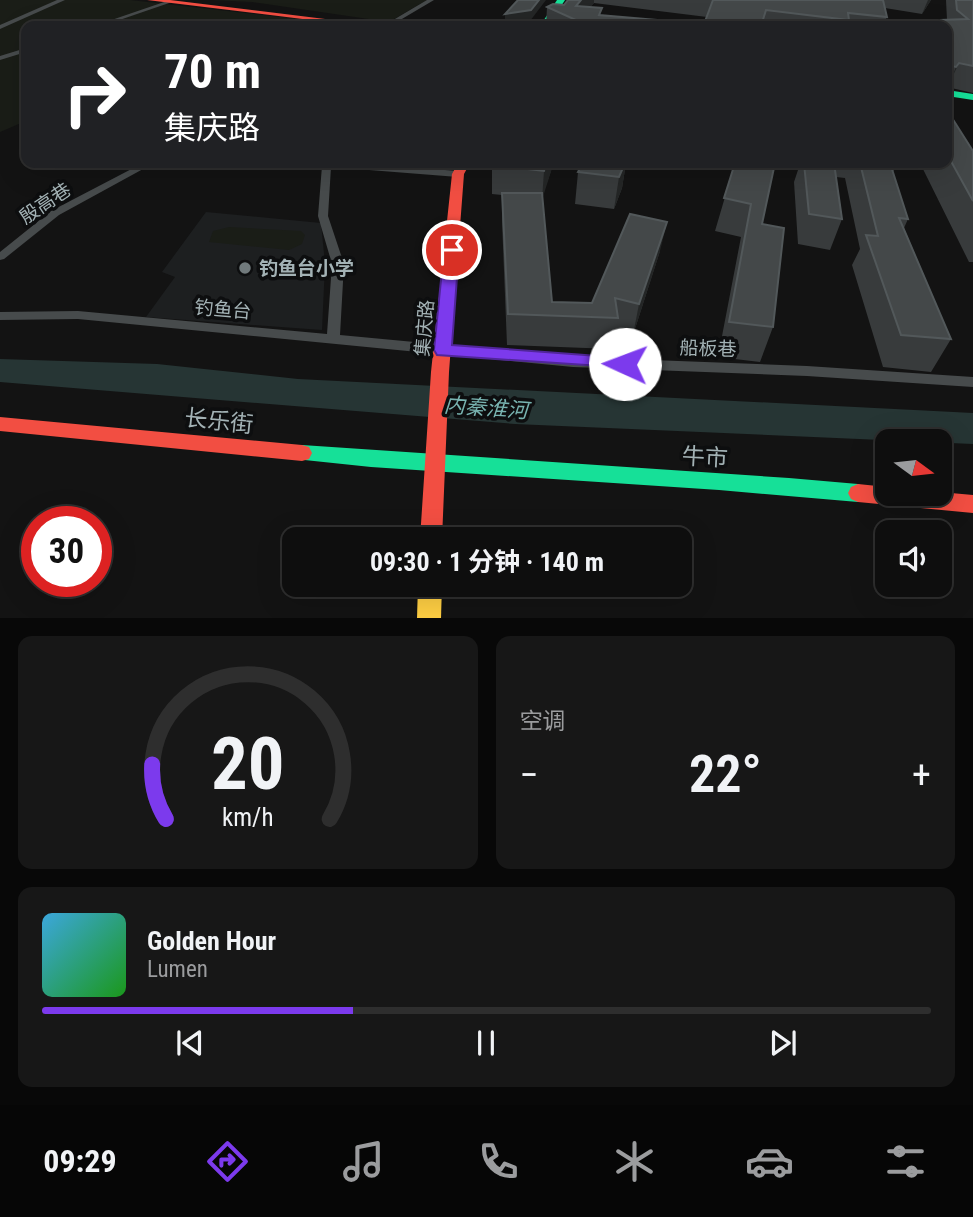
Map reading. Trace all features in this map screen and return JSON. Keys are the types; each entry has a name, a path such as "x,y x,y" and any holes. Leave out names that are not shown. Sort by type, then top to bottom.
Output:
{"street":[{"path":"0,27 62,0"},
{"path":"151,0 334,21"},
{"path":"395,21 431,0"},
{"path":"547,21 561,0"},
{"path":"112,21 169,2"},
{"path":"0,58 21,52"},
{"path":"952,94 973,97"},
{"name":"殷高巷","path":"0,257 55,214 140,168"},
{"path":"327,168 323,216 338,264 333,338"},
{"name":"集庆路","path":"434,465 440,372 461,168"},
{"name":"钓鱼台","path":"0,316 78,316 443,350"},
{"name":"船板巷","path":"443,350 573,362 807,371 973,382"},
{"name":"长乐街","path":"0,424 434,465"},
{"path":"431,527 434,465"},
{"name":"牛市","path":"434,465 741,481 973,503"},
{"path":"429,618 430,597"}],"shaded area":[{"path":"0,0 130,0 317,21 21,21 21,123 0,132"},
{"path":"210,0 427,0 391,21 252,2"},
{"name":"钓鱼台小学","path":"206,212 321,223 325,264 322,330 146,317 175,277 162,272"},
{"path":"229,227 301,231 305,235 302,244 289,250 209,242 213,231"}],"water":[{"name":"内秦淮河","path":"0,359 157,364 298,379 973,413 973,444 952,443 952,429 875,429 875,440 515,424 0,382"}],"building":[{"path":"518,0 539,0 531,10 505,14"},
{"path":"568,0 581,0 576,6 602,8 599,15 669,21 578,21 547,7 553,4 564,5"},
{"path":"713,0 883,0 887,17 848,13 849,20 766,10 763,21 705,21"},
{"path":"956,0 973,0 973,66 959,63 956,67 952,66 952,21 941,20 968,19 957,10"},
{"path":"952,118 973,151 973,201 952,163"},
{"path":"518,168 545,168 544,171"},
{"path":"580,168 623,168 619,177 578,172"},
{"path":"733,168 774,168 762,224 784,228 773,327 729,322 751,204 724,198"},
{"path":"804,168 835,168 842,219 809,214"},
{"path":"861,168 892,168 908,219 899,218 951,339 901,335 866,235 878,236"},
{"path":"502,193 542,193 552,302 592,303 630,214 667,222 639,304 615,298 618,318 508,314"}],"traffic: fast":[{"path":"547,21 561,0"},
{"path":"952,94 973,97"},
{"path":"302,453 858,493"}],"traffic: slow":[{"path":"429,618 430,597"}],"traffic: jam":[{"path":"151,0 334,21"},
{"path":"432,527 440,372 458,174 461,168"},
{"path":"0,424 302,453"},
{"path":"858,493 973,504"}],"place":[{"name":"钓鱼台小学","path":"245,268"}],"route":[{"path":"452,250 443,350 625,364"}]}
